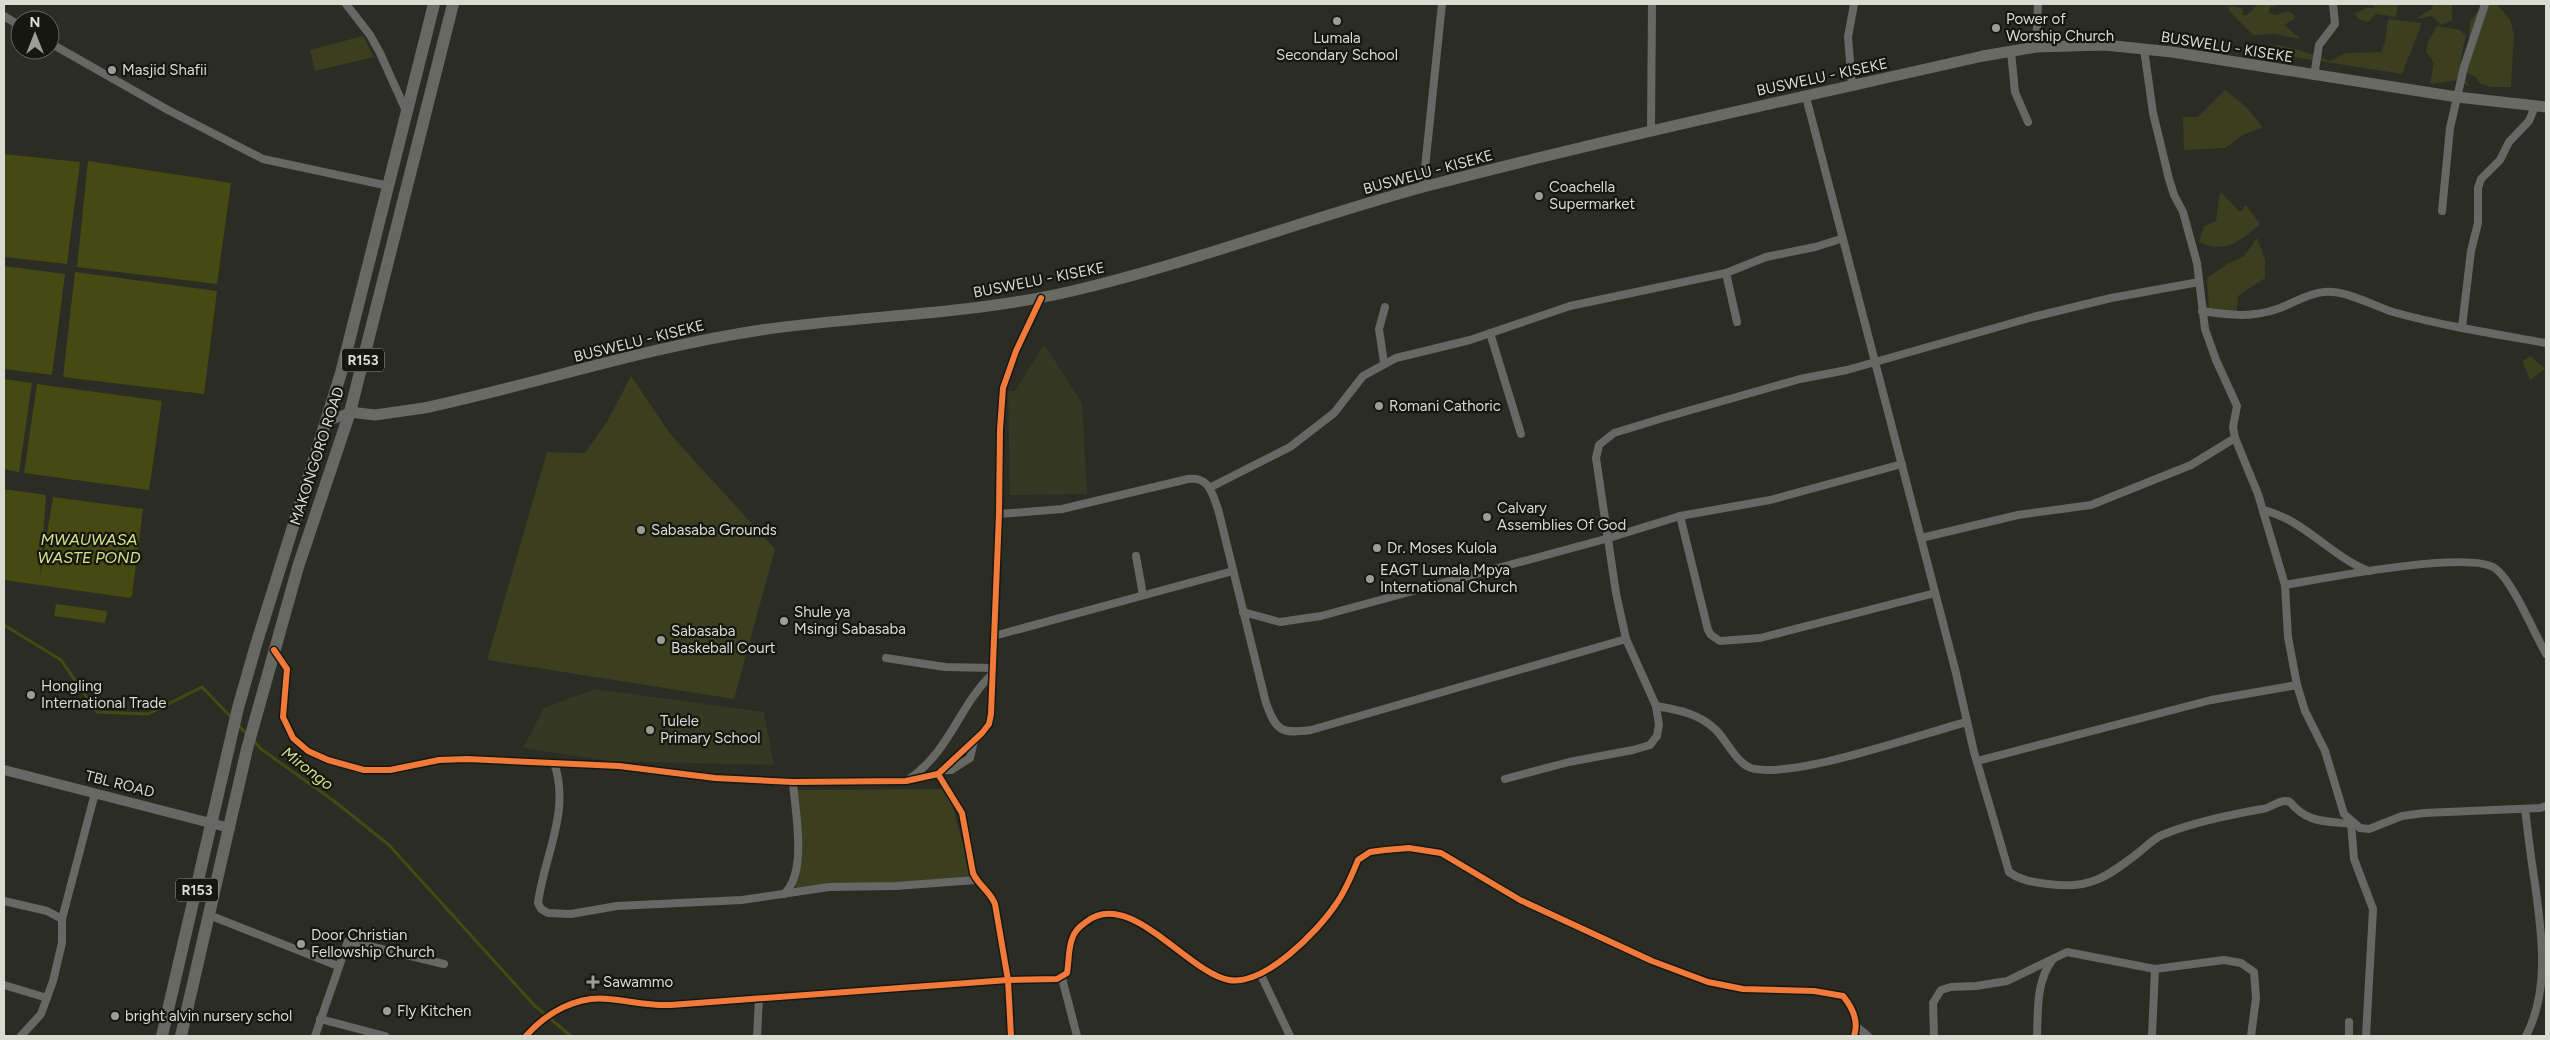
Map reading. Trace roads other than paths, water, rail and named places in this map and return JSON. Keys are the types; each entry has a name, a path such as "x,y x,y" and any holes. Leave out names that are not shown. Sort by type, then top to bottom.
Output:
{"main road":[{"name":"MAKONGORO ROAD","path":"211,823 238,708 256,645 327,422 408,114 434,4"},
{"name":"MAKONGORO ROAD","path":"230,828 247,749 274,650 298,567 350,412 453,4"},
{"name":"BUSWELU - KISEKE","path":"350,412 375,415 424,408 714,338 809,324 990,307 1041,298 1172,265 1423,187 1651,130 2036,48 2087,45 2144,49 2457,97 2541,106"},
{"name":"R153","path":"162,1036 211,823"},
{"name":"R153","path":"181,1036 230,828"}],"street":[{"path":"346,4 370,35 408,114"},
{"path":"1423,187 1442,4"},
{"path":"1651,130 1652,4"},
{"path":"1852,86 1848,37 1854,4"},
{"path":"2036,48 2038,4"},
{"path":"2314,76 2319,45 2335,24 2333,4"},
{"path":"2442,211 2448,170 2449,135 2464,67 2485,4"},
{"path":"60,49 168,110 264,159 389,186"},
{"path":"2144,49 2150,95 2167,170 2174,196 2183,212 2191,238 2202,311 2216,360 2237,406 2233,427 2235,438 2245,458 2263,510 2285,585 2288,637 2297,685 2305,711 2325,751 2339,804 2351,823 2354,859 2373,909 2366,1036"},
{"path":"2012,52 2015,92 2028,122"},
{"path":"1806,97 1841,238 1876,362 1977,761 2009,872 2017,878 2030,882 2071,885 2096,882 2163,835 2211,820 2268,808 2281,800 2290,802 2297,811 2307,818 2351,823 2360,828 2369,829 2402,816 2424,813 2525,809 2546,806"},
{"path":"2462,327 2471,251 2478,223 2478,188 2480,179 2500,160 2509,142 2541,106"},
{"path":"1211,487 1290,447 1334,413 1363,376 1384,363 1490,333 1570,306 1726,273 1766,257 1815,247 1841,238"},
{"path":"1726,273 1737,322"},
{"path":"1504,779 1544,768 1650,745 1657,736 1659,725 1656,706 1626,638 1616,593 1596,452 1608,437 1663,418 1800,379 1876,362 2033,317 2111,298 2199,282"},
{"path":"2202,311 2248,315 2277,309 2313,294 2332,292 2346,295 2392,312 2546,343"},
{"path":"274,650 287,669 283,717 293,738 308,751 328,760 364,770 390,770 439,760 467,758 619,766 715,778 793,782 906,781 940,772 974,741 988,724 991,714 991,671 1000,514 1000,429 1004,388 1016,352 1041,298"},
{"path":"1384,363 1379,329 1385,307"},
{"path":"1490,333 1521,434"},
{"path":"327,422 350,412"},
{"path":"1921,538 2025,513 2091,505 2191,465 2235,438"},
{"path":"1243,612 1280,622 1305,620 1609,538 1680,516 1770,500 1902,464"},
{"path":"1000,514 1062,509 1192,478 1204,481 1211,487 1266,703 1274,724 1286,732 1311,730 1626,638"},
{"path":"2263,510 2294,522 2348,562 2370,572"},
{"path":"1680,516 1708,630 1711,635 1720,641 1760,638 1935,593"},
{"path":"1136,556 1143,595"},
{"path":"2285,585 2370,572 2447,563 2474,562 2495,568 2507,583 2546,654"},
{"path":"994,636 1233,571"},
{"path":"886,658 930,666 991,671"},
{"path":"906,781 920,772 954,731 991,671"},
{"path":"1977,761 2211,700 2297,685"},
{"path":"1656,706 1687,711 1701,718 1715,729 1738,758 1749,767 1765,770 1804,766 1967,722"},
{"path":"554,763 560,783 559,812 538,903 541,909 548,913 572,914 617,906 714,902 829,887 888,886 976,880"},
{"name":"TBL ROAD","path":"4,770 230,828"},
{"path":"940,772 962,813 976,880 990,893 995,904 1012,1008 1011,1036"},
{"path":"784,894 793,884 797,869 793,782"},
{"path":"21,1036 41,1014 47,998 62,943 62,919 95,793"},
{"path":"2525,809 2543,940 2544,964 2540,1007 2526,1036"},
{"path":"526,1036 553,1012 590,998 606,998 655,1006 1008,980 1062,978 1067,973 1072,938 1080,926 1090,918 1108,914 1125,917 1144,926 1204,969 1219,977 1238,980 1260,973 1294,950 1325,919 1347,887 1358,860 1363,855 1386,850 1427,850 1456,860 1496,888 1520,900 1652,960 1708,982 1743,989 1814,991 1843,996 1849,1003 1856,1026 1854,1036"},
{"path":"4,901 48,911 62,919"},
{"path":"209,915 338,966"},
{"path":"315,1036 338,966 350,940 444,964"},
{"path":"1934,1036 1933,1003 1941,990 1951,987 1976,986 2007,981 2067,952 2076,952 2140,968 2155,969 2224,960 2241,963 2254,972 2256,983 2252,1036"},
{"path":"2037,1036 2041,983 2043,975 2054,958"},
{"path":"2152,1036 2155,969"},
{"path":"1260,973 1290,1036"},
{"path":"1062,978 1077,1036"},
{"path":"4,985 47,998"},
{"path":"757,1036 759,998"},
{"path":"320,1020 385,1036"},
{"path":"2349,1022 2349,1036"},
{"path":"1856,1026 1868,1036"}],"water":[{"path":"4,154 80,162 67,264 4,257"},
{"path":"88,161 231,183 217,284 77,267"},
{"path":"4,266 65,274 52,375 4,369"},
{"path":"75,272 217,291 204,394 63,377"},
{"path":"4,379 32,383 19,472 4,469"},
{"path":"37,384 162,401 149,490 24,473"},
{"name":"MWAUWASA WASTE POND","path":"4,489 46,495 40,577 53,497 143,509 132,596 130,598 4,580"},
{"path":"56,604 107,611 105,623 54,616"}],"waterway":[{"name":"Mirongo","path":"4,625 61,660 97,712 148,714 202,687 231,717"},
{"name":"Mirongo","path":"237,724 247,734"},
{"name":"Mirongo","path":"253,740 261,749 334,801 389,845 535,1006 571,1036"}],"place":[{"name":"Lumala Secondary School","path":"1337,21"},
{"name":"Power of Worship Church","path":"1996,28"},
{"name":"Masjid Shafii","path":"112,70"},
{"name":"Coachella Supermarket","path":"1539,196"},
{"name":"Romani Cathoric","path":"1379,406"},
{"name":"Calvary Assemblies Of God","path":"1487,517"},
{"name":"Sabasaba Grounds","path":"641,530"},
{"name":"Dr. Moses Kulola","path":"1377,548"},
{"name":"EAGT Lumala Mpya International Church","path":"1370,579"},
{"name":"Shule ya Msingi Sabasaba","path":"784,621"},
{"name":"Sabasaba Baskeball Court","path":"661,640"},
{"name":"Hongling International Trade","path":"31,695"},
{"name":"Tulele Primary School","path":"650,730"},
{"name":"Door Christian Fellowship Church","path":"301,944"},
{"name":"Sawammo","path":"593,982"},
{"name":"Fly Kitchen","path":"387,1011"},
{"name":"bright alvin nursery schol","path":"115,1016"}]}
